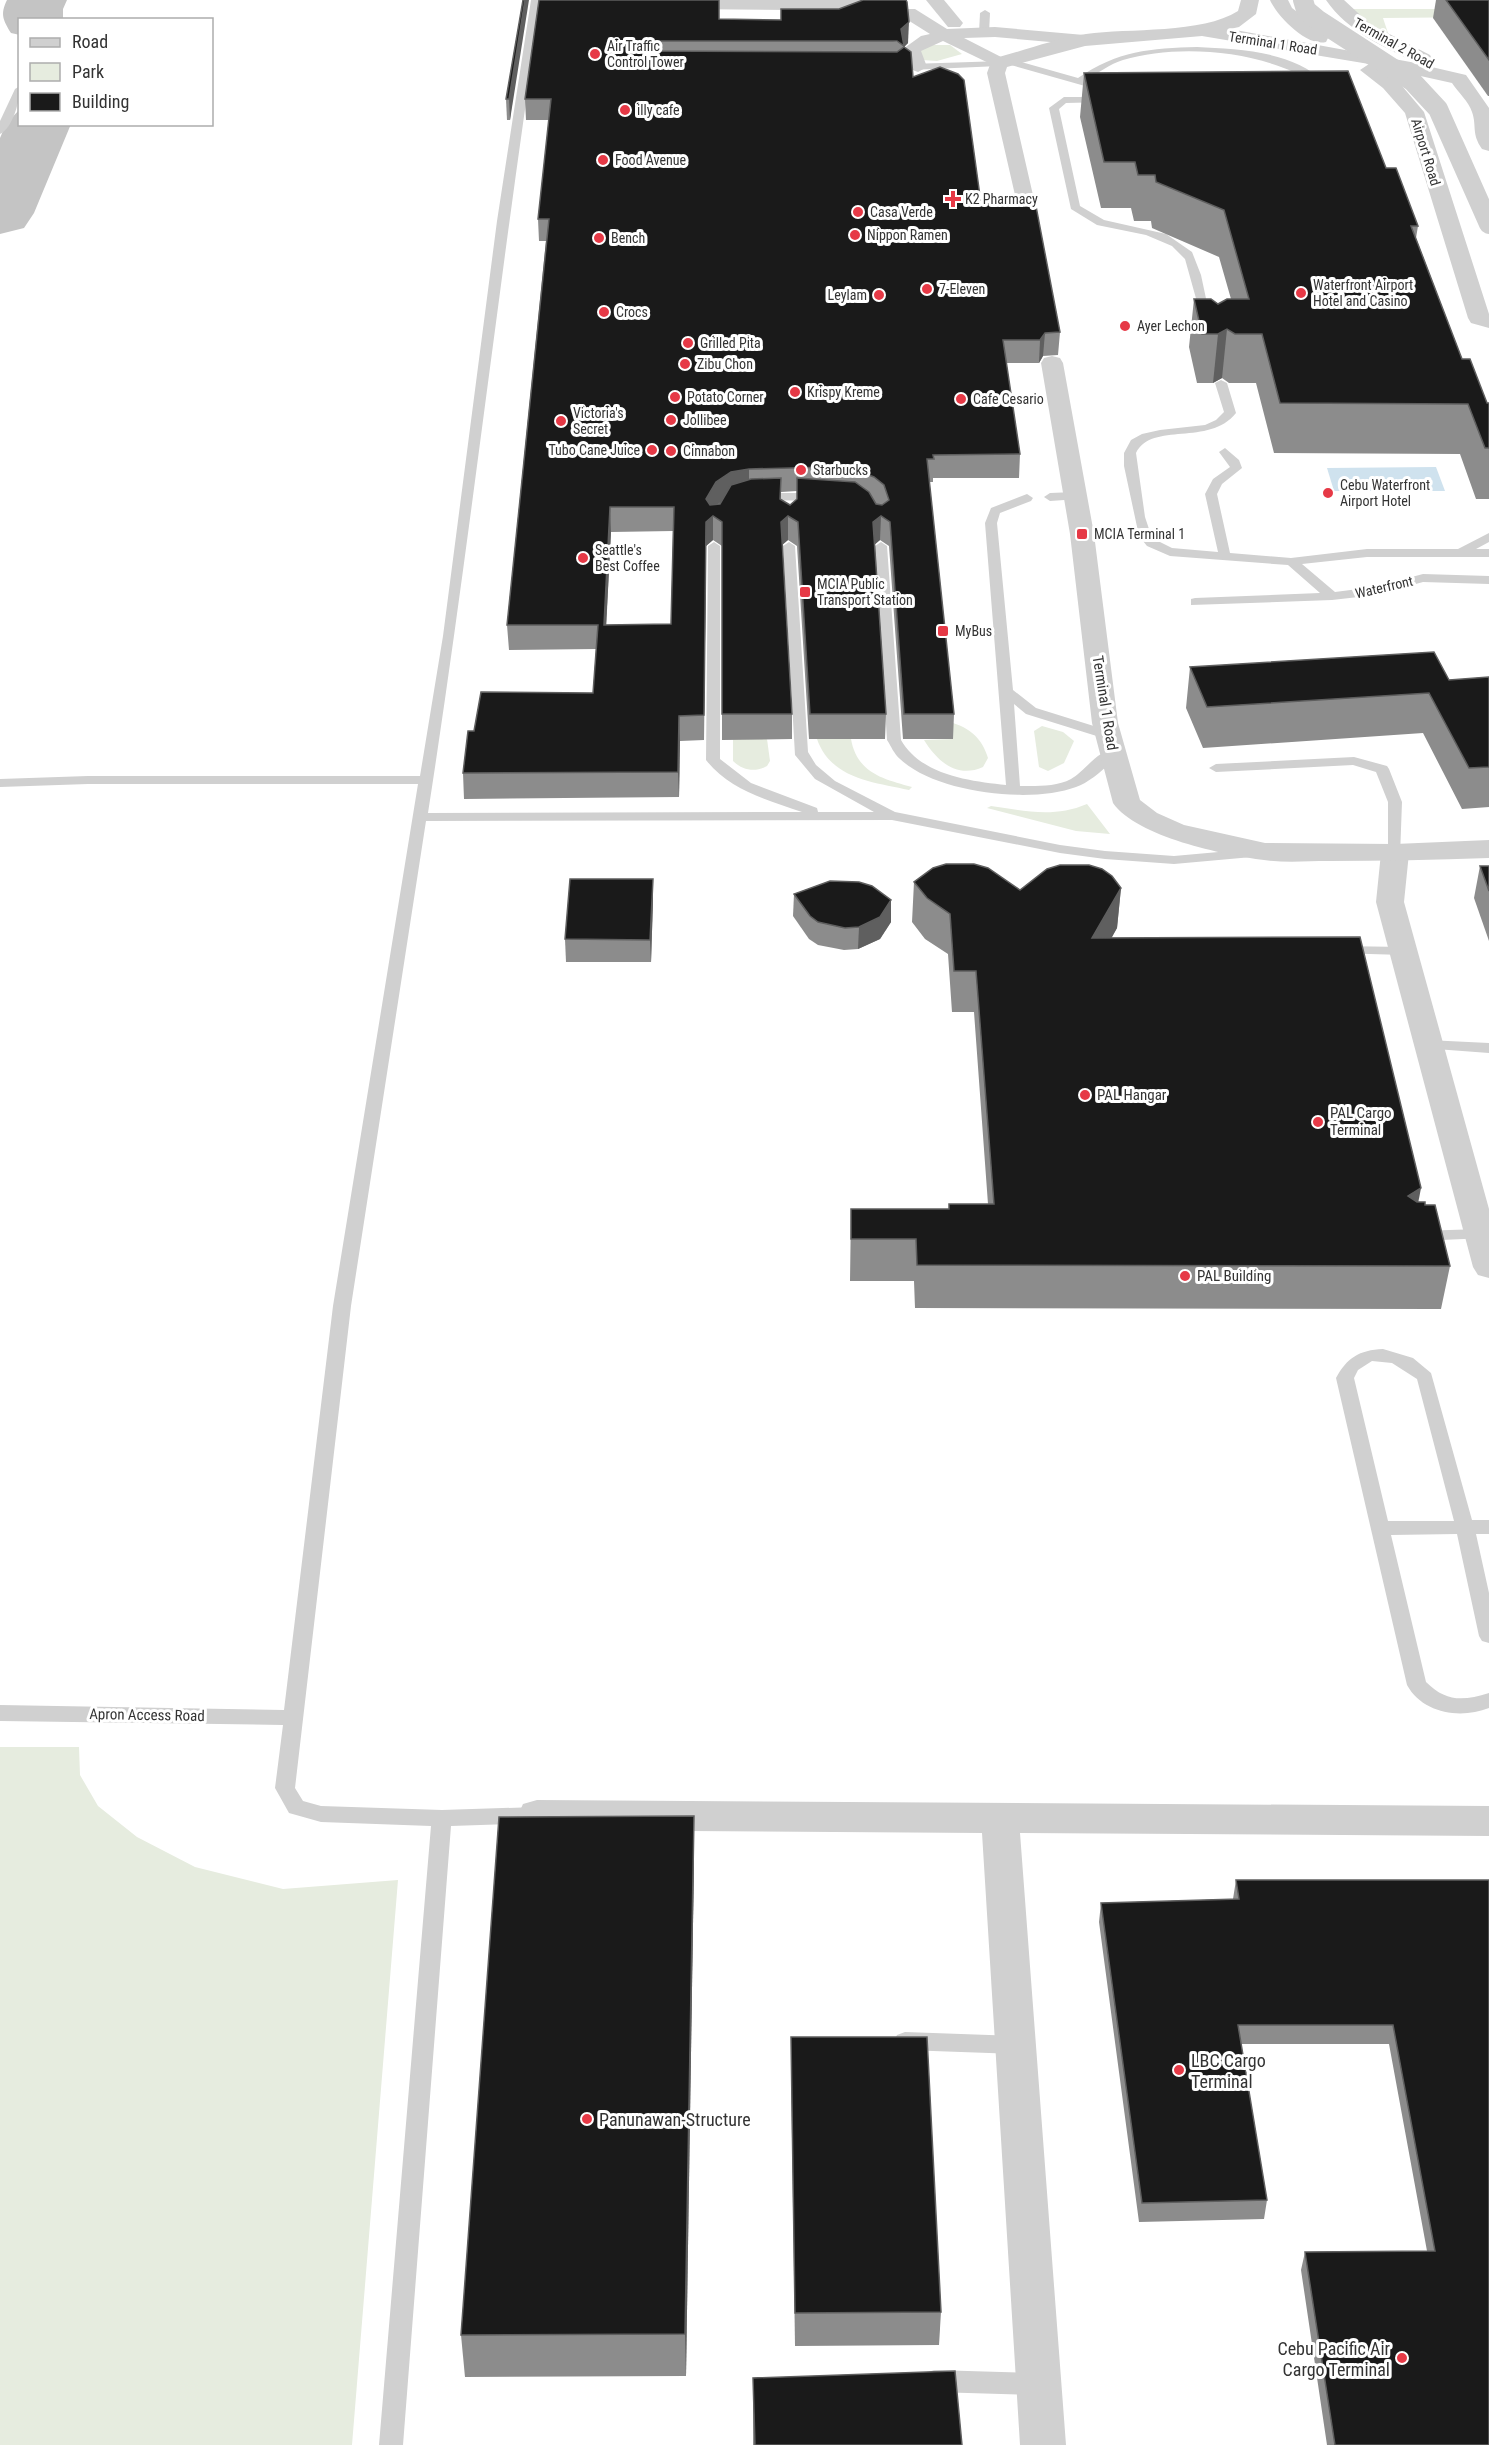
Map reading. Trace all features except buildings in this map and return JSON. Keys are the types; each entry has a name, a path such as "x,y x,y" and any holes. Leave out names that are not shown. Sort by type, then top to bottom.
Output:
{"street":[{"path":"935,0 962,31 1003,62 996,73 1028,217"},
{"path":"1202,30 1233,23 1247,14 1250,0"},
{"name":"Airport Road","path":"1279,0 1284,11 1319,38 1390,84 1414,112 1479,318 1489,321"},
{"name":"Airport Road","path":"1304,0 1306,10 1318,20 1412,81 1438,109 1489,224"},
{"name":"Terminal 2 Road","path":"1335,0 1341,10 1359,25 1459,79"},
{"path":"678,3 879,4 962,31 1084,40"},
{"name":"Terminal 1 Road","path":"1003,62 1084,40 1202,30 1393,63 1459,79"},
{"path":"914,67 912,49 920,42 962,31"},
{"path":"1459,79 1484,108 1482,112 1487,136"},
{"name":"Terminal 1 Road","path":"1052,363 1062,497 1110,744 1127,803 1148,819 1175,832 1265,852 1395,853 1489,849"},
{"name":"Terminal 1 Road","path":"1395,853 1438,837 1489,829"},
{"path":"1395,853 1390,903 1488,1264"},
{"name":"Terminal 1 Road","path":"1395,853 1489,869"},
{"path":"537,1815 1489,1821"},
{"path":"1000,1818 1043,2445"}],"lane":[{"path":"536,0 502,221 449,636 424,780 342,1306 285,1788 296,1807 321,1814 442,1818 537,1815"},
{"path":"962,31 985,13"},
{"path":"1079,81 1121,57 1180,50 1208,50 1264,58 1298,69 1321,85 1295,82"},
{"path":"914,67 1003,62 1095,86 1113,100 1064,100 1054,108 1075,207 1084,216 1098,222 1148,232 1170,241 1189,255 1211,336"},
{"path":"1095,86 1107,85"},
{"path":"0,131 18,93"},
{"path":"1221,383 1230,413 1226,420 1204,430 1162,433 1136,441 1130,454 1142,535 1153,546 1170,552 1291,562 1367,553 1489,554"},
{"path":"1225,557 1211,494 1217,482 1236,468 1235,463 1226,452"},
{"path":"788,514 789,497"},
{"path":"745,499 827,497"},
{"path":"1013,790 1007,692 991,523 995,511 1027,498"},
{"path":"1460,553 1489,537"},
{"path":"714,546 713,760 725,774 753,790 821,814"},
{"path":"789,546 800,740 803,758 817,772 843,790 892,816"},
{"path":"881,546 894,740 903,756 927,771 966,784 1013,790 1051,789 1073,783 1110,744 1031,711 1007,692"},
{"path":"1291,562 1332,597"},
{"name":"Waterfront","path":"1195,602 1332,597 1376,591 1406,580 1423,578 1489,580"},
{"path":"1216,768 1354,761 1382,769 1395,801 1395,853"},
{"path":"0,783 88,780 424,780"},
{"path":"420,817 821,814 892,816 1060,849 1105,855 1174,860 1265,852"},
{"path":"1324,950 1404,951"},
{"path":"1427,1045 1489,1048"},
{"path":"1410,1237 1480,1234"},
{"path":"1489,1636 1465,1527 1425,1377 1411,1363 1400,1358 1376,1355 1354,1363 1346,1378 1417,1685 1425,1695 1452,1707 1467,1708 1489,1700"},
{"path":"1380,1528 1489,1527"},
{"name":"Apron Access Road","path":"0,1713 294,1718"},
{"path":"391,2445 442,1818"},
{"path":"886,2040 1017,2045"},
{"path":"913,2380 1039,2385"}],"green space":[{"path":"1350,9 1489,9 1489,17 1383,18 1390,39"},
{"path":"927,45 950,45 962,54 937,61 922,60 920,49"},
{"path":"950,722 964,727 979,739 988,758 983,767 965,771 956,769 942,761 929,748 924,740 952,739"},
{"path":"1042,726 1063,732 1074,741 1064,763 1048,771 1039,767 1034,731"},
{"path":"733,739 767,739 770,761 767,766 753,770 733,761"},
{"path":"817,739 851,739 859,760 865,767 891,781 912,787 909,790 868,781 843,771 823,752"},
{"path":"1087,804 1110,834 1076,831 987,808 991,806 1051,812"},
{"path":"0,1747 79,1747 80,1775 98,1806 137,1837 195,1867 283,1889 398,1880 352,2445 0,2445"}],"water":[{"path":"1436,467 1445,491 1334,491 1327,468"}],"taxiway":[{"path":"33,18 33,9 37,0"},
{"path":"0,213 38,126"}],"place":[{"name":"Air Traffic Control Tower","path":"595,54"},
{"name":"illy cafe","path":"625,110"},
{"name":"Food Avenue","path":"603,160"},
{"name":"K2 Pharmacy","path":"953,199"},
{"name":"Casa Verde","path":"858,212"},
{"name":"Nippon Ramen","path":"855,235"},
{"name":"Bench","path":"599,238"},
{"name":"7-Eleven","path":"927,289"},
{"name":"Waterfront Airport Hotel and Casino","path":"1301,293"},
{"name":"Leylam","path":"879,295"},
{"name":"Crocs","path":"604,312"},
{"name":"Ayer Lechon","path":"1125,326"},
{"name":"Grilled Pita","path":"688,343"},
{"name":"Zibu Chon","path":"685,364"},
{"name":"Krispy Kreme","path":"795,392"},
{"name":"Potato Corner","path":"675,397"},
{"name":"Cafe Cesario","path":"961,399"},
{"name":"Jollibee","path":"671,420"},
{"name":"Victoria's Secret","path":"561,421"},
{"name":"Tubo Cane Juice","path":"652,450"},
{"name":"Cinnabon","path":"671,451"},
{"name":"Starbucks","path":"801,470"},
{"name":"Cebu Waterfront Airport Hotel","path":"1328,493"},
{"name":"MCIA Terminal 1","path":"1082,534"},
{"name":"Seattle's Best Coffee","path":"583,558"},
{"name":"MCIA Public Transport Station","path":"805,592"},
{"name":"MyBus","path":"943,631"},
{"name":"PAL Hangar","path":"1085,1095"},
{"name":"PAL Cargo Terminal","path":"1318,1122"},
{"name":"PAL Building","path":"1185,1276"},
{"name":"LBC Cargo Terminal","path":"1179,2070"},
{"name":"Panunawan-Structure","path":"587,2119"},
{"name":"Cebu Pacific Air Cargo Terminal","path":"1402,2358"}]}
